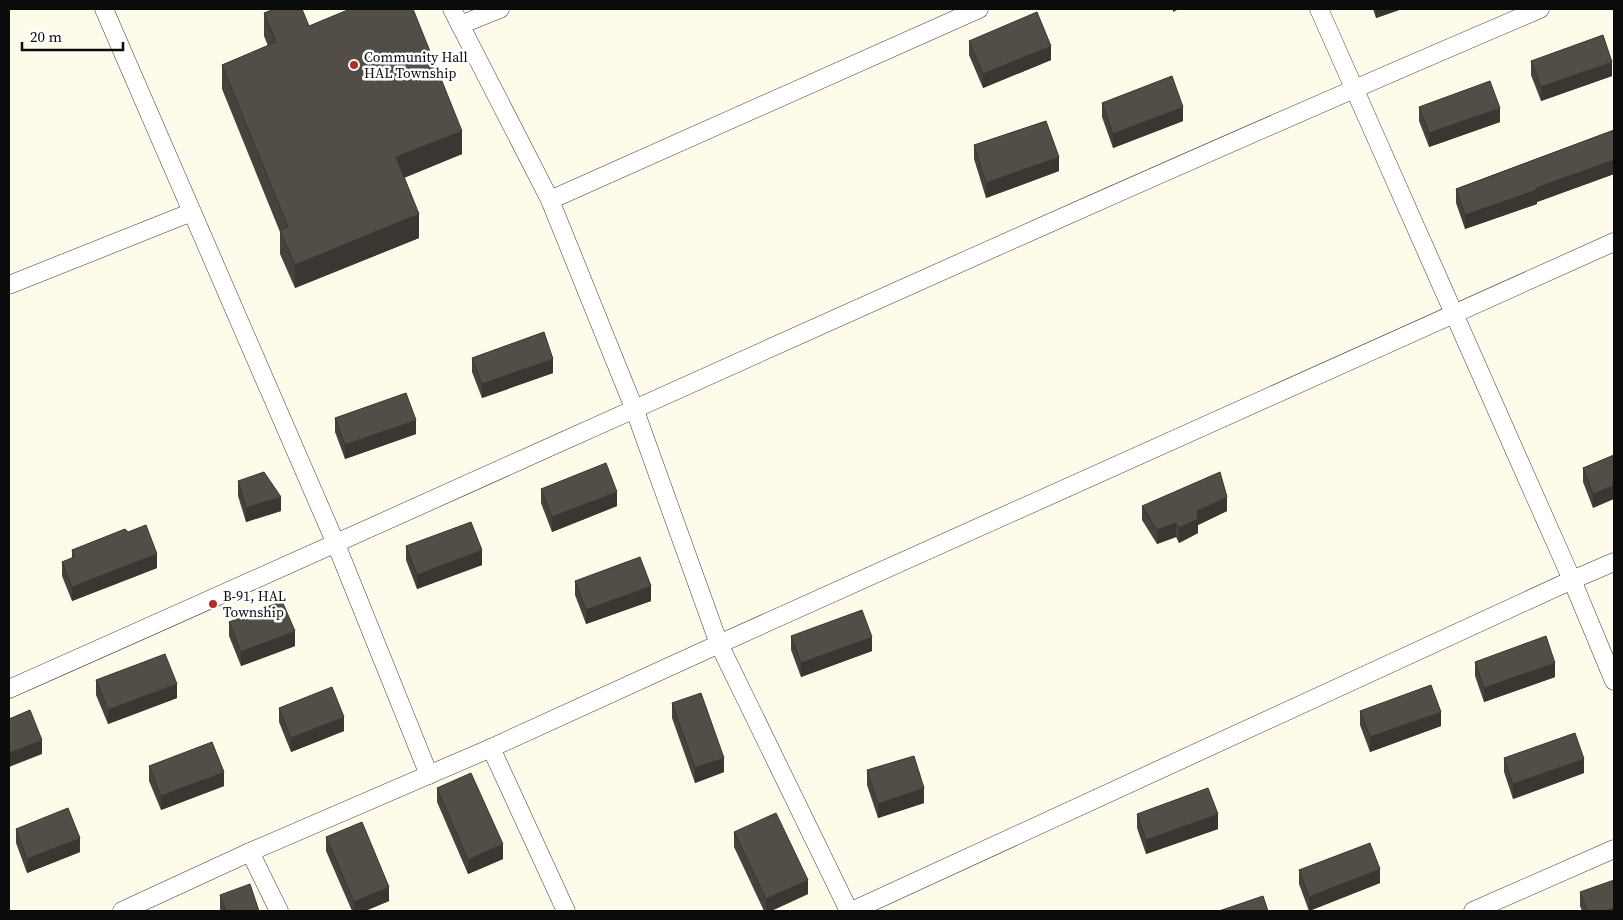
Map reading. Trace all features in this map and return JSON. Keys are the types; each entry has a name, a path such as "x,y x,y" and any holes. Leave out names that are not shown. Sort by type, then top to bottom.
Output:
{"lane":[{"path":"104,9 336,544 429,775"},
{"path":"452,9 550,200 634,408 719,644 851,911 1614,562"},
{"path":"460,25 500,9"},
{"path":"550,200 979,9"},
{"path":"1319,9 1572,580 1614,681"},
{"path":"9,689 336,544 634,408 1354,88 1540,9"},
{"path":"9,285 192,212"},
{"path":"122,911 250,852 491,748 1614,242"},
{"path":"491,748 566,911"},
{"path":"1473,911 1614,849"},
{"path":"250,852 279,911"}],"building":[{"path":"274,9 302,9 309,26 350,9 413,9 462,131 396,157 419,214 295,265 280,230 288,227 222,65 276,42 264,13"},
{"path":"1037,12 1051,46 983,74 969,41"},
{"path":"1603,35 1612,62 1541,87 1531,61"},
{"path":"1172,76 1183,107 1113,134 1102,103"},
{"path":"1490,81 1500,108 1429,133 1419,107"},
{"path":"1046,121 1059,157 986,183 974,145"},
{"path":"1614,130 1614,160 1465,215 1456,189"},
{"path":"544,332 553,359 482,384 472,358"},
{"path":"406,393 416,420 345,445 335,418"},
{"path":"1614,455 1614,485 1593,494 1583,468"},
{"path":"606,463 617,492 552,517 541,489"},
{"path":"264,472 281,497 246,508 238,481"},
{"path":"1220,472 1227,497 1197,511 1198,519 1179,528 1176,523 1157,530 1142,506"},
{"path":"471,522 482,550 417,575 406,546"},
{"path":"146,525 157,554 72,587 62,562 74,557 72,550 125,529 128,532"},
{"path":"640,557 651,586 586,610 575,581"},
{"path":"282,601 295,631 241,652 229,622"},
{"path":"862,610 872,637 801,663 791,636"},
{"path":"1546,636 1555,663 1484,688 1475,662"},
{"path":"165,654 177,684 108,710 96,680"},
{"path":"1431,685 1441,712 1370,737 1360,711"},
{"path":"332,687 344,717 291,738 279,708"},
{"path":"701,693 724,758 695,768 672,703"},
{"path":"30,710 42,740 9,753 9,719"},
{"path":"1575,733 1584,759 1513,784 1504,758"},
{"path":"212,742 224,772 161,796 149,766"},
{"path":"914,756 924,788 878,804 867,770"},
{"path":"471,773 503,844 468,860 437,788"},
{"path":"1208,788 1218,814 1146,840 1137,814"},
{"path":"68,808 80,838 27,859 16,829"},
{"path":"776,813 808,880 766,899 734,832"},
{"path":"362,822 389,887 354,902 326,837"},
{"path":"1370,843 1380,869 1309,897 1299,870"},
{"path":"1614,880 1614,908 1605,911 1587,911 1580,892"},
{"path":"250,884 259,911 226,911 220,895"},
{"path":"1263,896 1268,911 1219,911"}],"place":[{"name":"Community Hall HAL Township","path":"354,65"},
{"name":"B-91, HAL Township","path":"213,604"}]}
